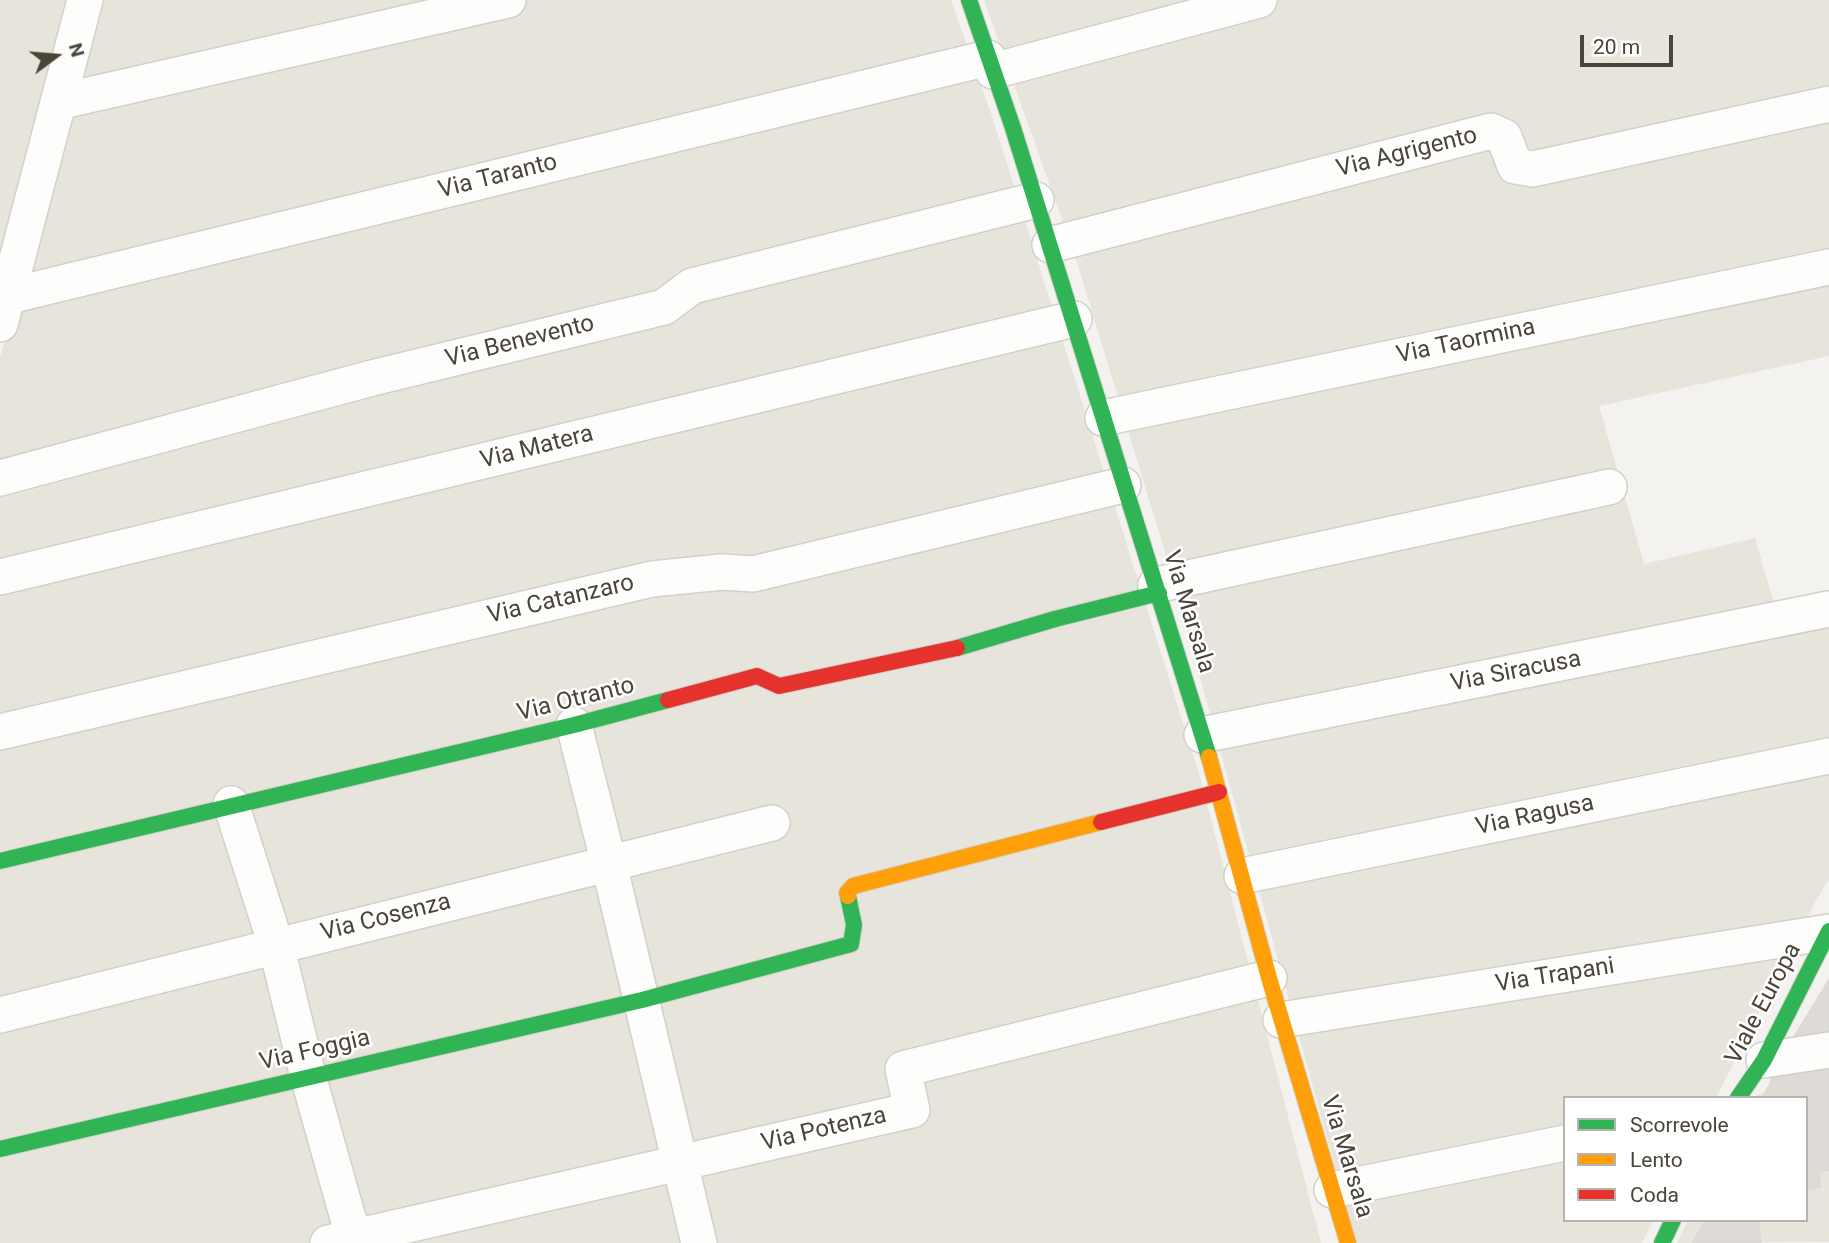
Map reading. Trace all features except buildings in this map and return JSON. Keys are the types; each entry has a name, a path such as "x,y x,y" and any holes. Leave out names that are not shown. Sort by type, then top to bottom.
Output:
{"street":[{"path":"4,310 15,207 58,102 85,0"},
{"name":"Via Marsala","path":"969,0 1074,319 1123,485 1158,589 1219,792 1281,1020 1348,1243"},
{"name":"Via Taranto","path":"4,310 1259,0"},
{"path":"58,102 500,1"},
{"name":"Via Agrigento","path":"1049,245 1491,131 1504,137 1515,166 1532,169 1829,104"},
{"name":"Via Benevento","path":"0,478 372,378 664,307 692,286 1035,200"},
{"name":"Via Taormina","path":"1103,418 1829,267"},
{"name":"Via Matera","path":"0,578 1074,319"},
{"name":"Via Catanzaro","path":"0,732 652,579 722,572 753,574 1123,485"},
{"path":"1158,589 1609,487"},
{"name":"Via Otranto","path":"0,860 574,725 757,676 779,686 946,651 1158,589"},
{"name":"Via Siracusa","path":"1202,735 1829,609"},
{"path":"574,725 699,1243"},
{"name":"Via Ragusa","path":"1242,876 1829,756"},
{"name":"Via Foggia","path":"0,1149 642,1000 851,944 854,925 847,893 853,886 1219,792"},
{"path":"231,804 276,945 346,1241"},
{"name":"Via Cosenza","path":"0,1015 772,823"},
{"name":"Via Trapani","path":"1281,1020 1829,932"},
{"name":"Viale Europa","path":"1739,1096 1764,1059 1829,932"},
{"name":"Via Potenza","path":"346,1241 912,1110 903,1069 1269,978"},
{"path":"1764,1059 1829,1050"},
{"path":"1332,1191 1563,1143"},
{"path":"1662,1243 1672,1222"}],"shaded area":[{"path":"0,0 77,0 0,286"},
{"path":"94,0 951,0 992,116 1200,777 1321,1243 0,1243 0,357 27,269"},
{"path":"984,0 1829,0 1829,356 1599,406 1644,564 1755,538 1774,603 1829,594 1829,879 1717,1096 1563,1096 1563,1222 1653,1222 1642,1243 1356,1243 1171,572 1076,259"},
{"path":"1829,1054 1829,1242 1677,1243 1687,1222 1808,1222 1808,1096 1756,1096"}],"traffic: fast":[{"path":"969,0 1013,128 1209,757"},
{"path":"957,648 1055,619 1159,593"},
{"path":"0,861 574,725 668,700"},
{"path":"0,1149 642,1000 851,944 854,925 848,896"},
{"path":"1739,1096 1764,1060 1829,931"},
{"path":"1662,1243 1672,1222"}],"traffic: slow":[{"path":"1209,757 1269,978 1348,1243"},
{"path":"848,896 847,893 853,886 1101,822"}],"traffic: jam":[{"path":"668,700 757,676 779,686 957,648"},
{"path":"1101,822 1219,792"}]}
